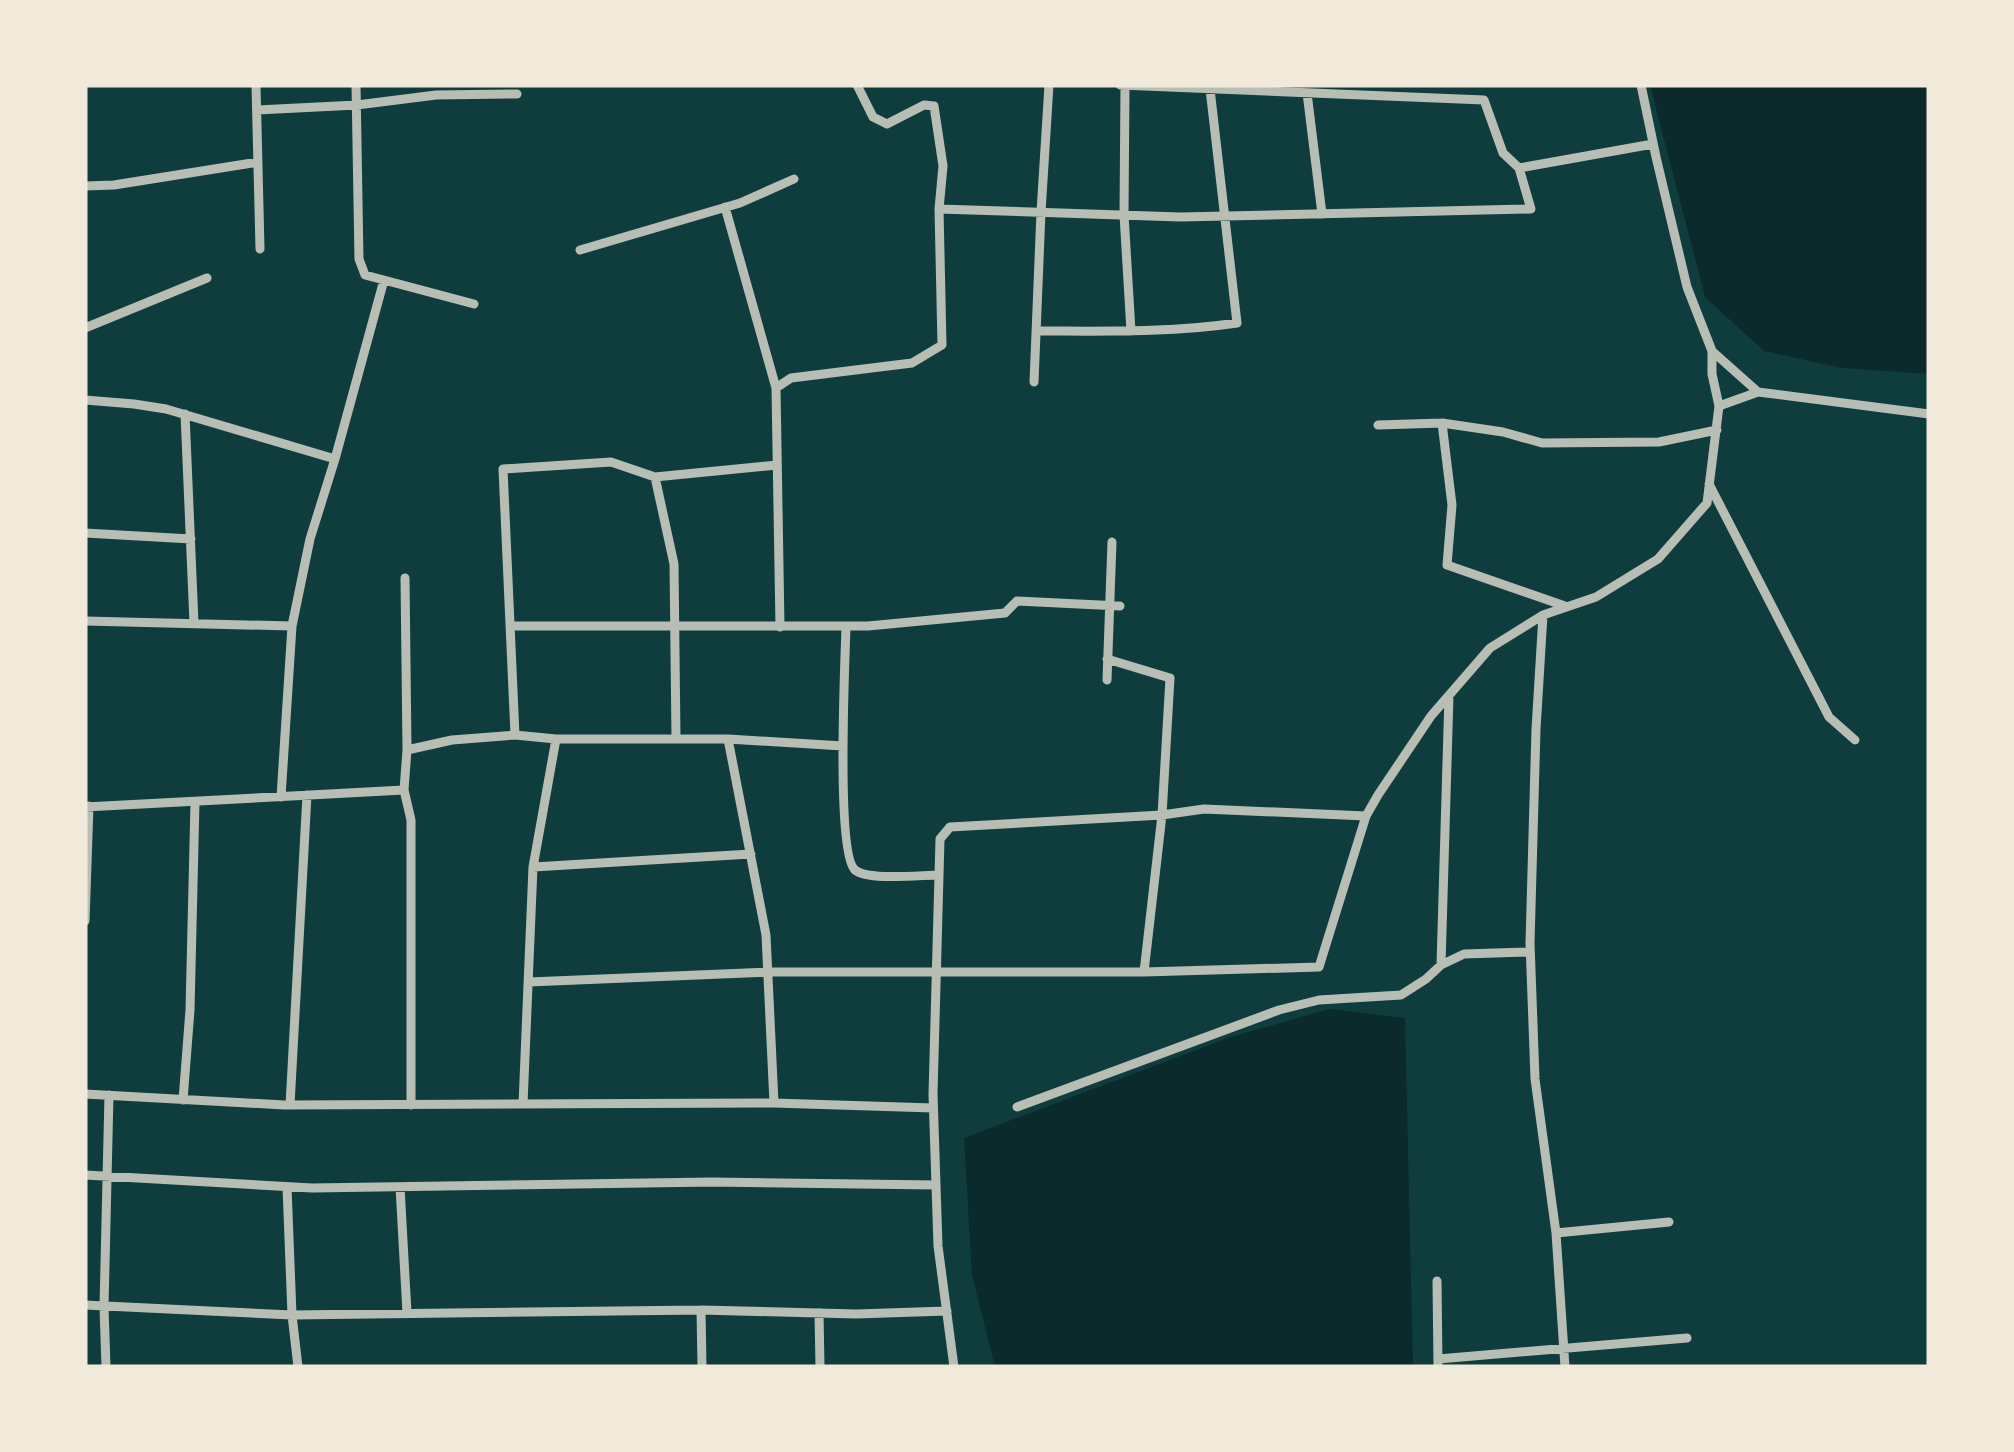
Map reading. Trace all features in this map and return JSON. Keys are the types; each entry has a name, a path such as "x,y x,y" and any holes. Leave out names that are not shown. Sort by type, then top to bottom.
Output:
{"street":[{"path":"256,85 260,249"},
{"path":"356,85 359,259 365,275 474,304"},
{"path":"776,388 791,378 912,364 942,345 939,209 943,166 934,106 924,105 887,124 873,117 857,85"},
{"path":"1034,382 1049,85"},
{"path":"939,209 1124,215 1225,216 1531,208 1520,168 1503,153 1484,100 1122,85 1124,215 1131,331"},
{"path":"529,982 768,972 1144,972 1319,966 1366,816 1420,732 1450,695 1490,648 1544,614 1596,597 1658,560 1707,503 1719,406 1712,351 1687,287 1641,85"},
{"path":"1036,331 1131,331 1236,324 1210,89"},
{"path":"256,110 357,105 437,90 517,94"},
{"path":"1308,93 1322,214"},
{"path":"1520,168 1653,144"},
{"path":"85,186 114,186 258,162"},
{"path":"580,250 724,207 794,179"},
{"path":"724,207 776,388 780,627"},
{"path":"85,328 207,278"},
{"path":"281,797 292,626 310,539 384,280"},
{"path":"1712,351 1758,392"},
{"path":"1719,406 1758,392 1929,414"},
{"path":"85,400 185,414 335,458"},
{"path":"185,414 194,623"},
{"path":"1378,426 1442,423 1503,432 1542,444 1659,442 1717,430"},
{"path":"1442,423 1452,505 1446,565 1567,606"},
{"path":"515,735 503,469 611,462 655,477 777,465"},
{"path":"655,477 674,564 676,739"},
{"path":"1710,484 1829,717 1855,740"},
{"path":"85,533 190,539"},
{"path":"1107,680 1114,606 1112,542"},
{"path":"405,578 404,790 411,820 411,1104"},
{"path":"511,626 846,627 1005,613 1017,601 1114,606"},
{"path":"1544,614 1530,952 1535,1079 1556,1233 1565,1367"},
{"path":"85,620 292,626"},
{"path":"846,627 842,746 847,848 852,868 872,875 939,875"},
{"path":"1107,659 1170,678 1162,816 1144,972"},
{"path":"1441,965 1450,695"},
{"path":"407,750 452,740 515,735 556,739 728,739 842,746"},
{"path":"523,1104 533,867 556,739"},
{"path":"728,739 766,934 774,1103"},
{"path":"85,921 87,806 404,790"},
{"path":"290,1105 307,795"},
{"path":"183,1100 190,1010 195,802"},
{"path":"954,1367 938,1246 936,1185 940,838 950,827 1162,816 1204,809 1366,816"},
{"path":"533,867 752,854"},
{"path":"1017,1107 1279,1010 1319,1000 1401,995 1441,965 1464,954 1530,952"},
{"path":"85,1094 290,1105 774,1103 934,1108"},
{"path":"106,1367 109,1095"},
{"path":"85,1175 287,1186 713,1182 936,1185"},
{"path":"287,1186 298,1367"},
{"path":"400,1187 407,1313"},
{"path":"1556,1233 1669,1222"},
{"path":"1437,1281 1438,1363 1564,1347 1687,1338"},
{"path":"85,1305 292,1314 947,1311"},
{"path":"702,1310 702,1367"},
{"path":"819,1313 820,1367"}],"water":[{"path":"1650,85 1929,85 1929,374 1842,368 1764,351 1705,297"},
{"path":"1329,1009 1405,1018 1413,1367 995,1367 972,1275 964,1138 1228,1038"}]}
